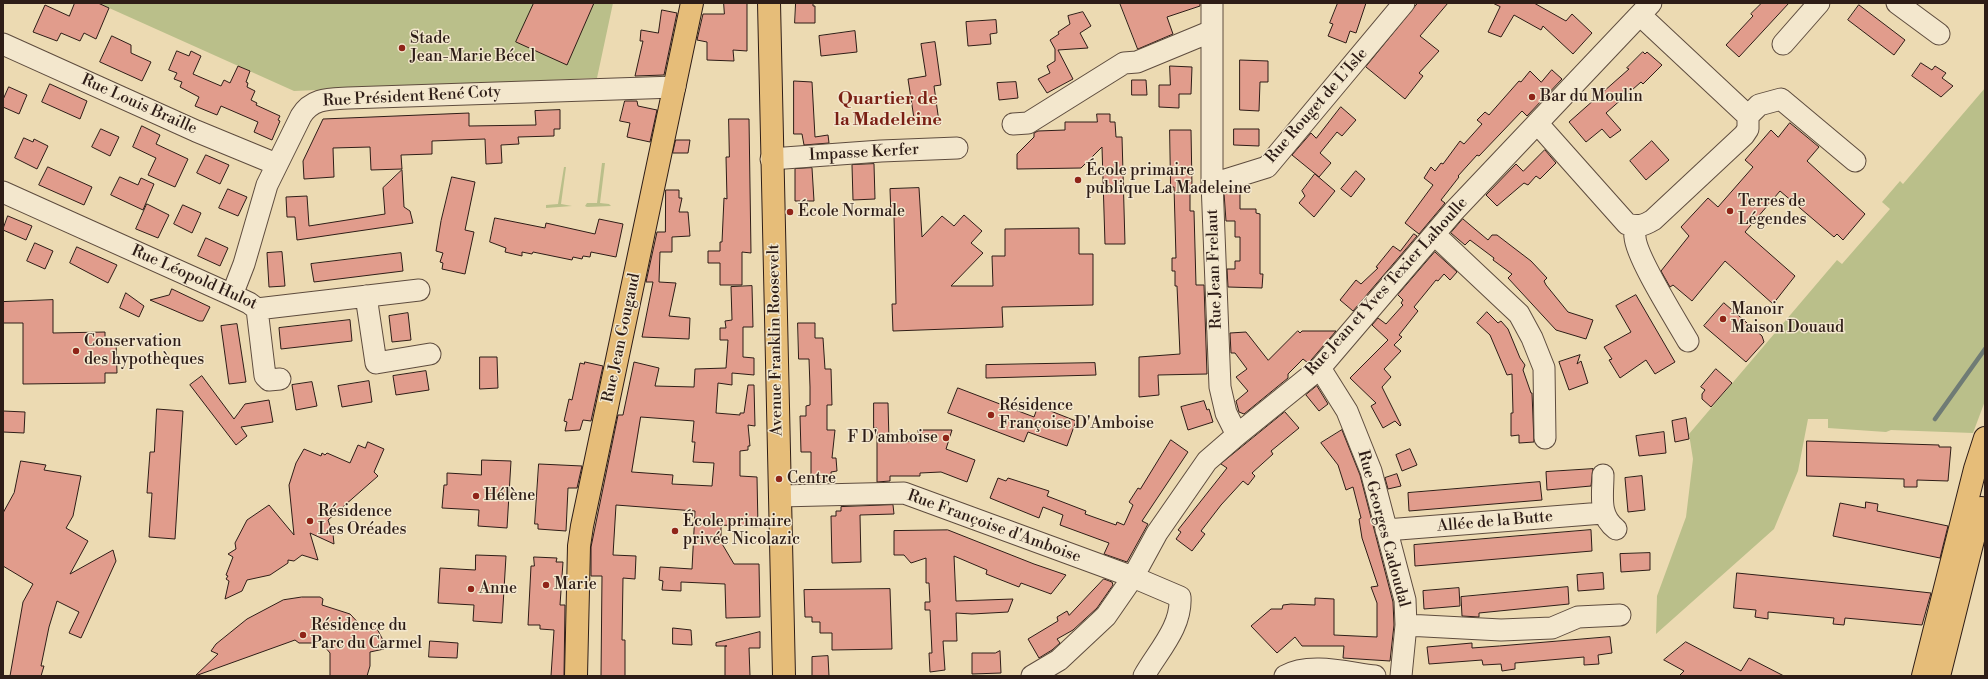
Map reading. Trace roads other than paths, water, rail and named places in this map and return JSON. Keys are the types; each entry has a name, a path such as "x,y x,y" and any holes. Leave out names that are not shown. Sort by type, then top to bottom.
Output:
{"main road":[{"name":"Rue Jean Gougaud","path":"576,676 579,546 582,526 692,3"},
{"name":"Avenue Franklin Roosevelt","path":"769,3 771,159 784,676"},
{"path":"1939,676 1979,543 1981,482 1985,438"},
{"path":"1923,676 1981,482"}],"street":[{"name":"Rue Jean Frelaut","path":"1212,3 1212,182 1220,387 1226,413 1237,435"},
{"name":"Rue Rouget de L'Isle","path":"1212,182 1222,181 1267,167 1404,3"},
{"path":"1783,44 1819,3"},
{"path":"1897,3 1939,34"},
{"path":"1537,123 1627,224 1639,226 1643,226 1653,220 1744,135 1749,123 1748,116 1646,9"},
{"name":"Rue Jean et Yves Texier Lahoulle","path":"1032,676 1059,660 1106,616 1133,578 1157,533 1207,461 1320,368 1434,235 1537,123 1646,9"},
{"path":"1013,124 1028,123 1124,63 1138,62 1212,31"},
{"name":"Rue Louis Braille","path":"3,44 196,131 276,164"},
{"name":"Rue Président René Coty","path":"232,295 244,264 267,185 276,164 304,111 313,102 320,100 581,89 674,87"},
{"path":"1748,116 1759,105 1781,99 1855,161"},
{"name":"Impasse Kerfer","path":"771,159 881,151 957,148"},
{"name":"Rue Léopold Hulot","path":"3,192 232,295 258,309 418,290"},
{"path":"1639,226 1636,230 1635,237 1640,255 1688,341"},
{"path":"1434,235 1519,314 1532,338 1544,368 1545,438"},
{"path":"366,296 369,364 430,354"},
{"path":"258,309 265,376 269,380 280,379"},
{"name":"Rue Georges Cadoudal","path":"1320,368 1347,411 1371,471 1405,600 1406,625 1401,676"},
{"path":"1603,475 1603,513 1609,523 1616,529"},
{"name":"Rue Françoise d'Amboise","path":"780,496 904,493 1133,578 1180,597 1176,624 1144,676"},
{"name":"Allée de la Butte","path":"1386,530 1603,513"},
{"path":"1406,625 1501,630 1552,628 1578,617 1620,615"},
{"path":"1285,676 1294,671 1315,669 1375,676"}],"waterway":[{"path":"1935,419 1985,349"}],"place":[{"name":"Stade Jean-Marie Bécel","path":"402,48"},
{"name":"Bar du Moulin","path":"1532,97"},
{"name":"École primaire publique La Madeleine","path":"1078,180"},
{"name":"Terres de Légendes","path":"1730,211"},
{"name":"École Normale","path":"790,212"},
{"name":"Manoir Maison Douaud","path":"1723,319"},
{"name":"Conservation des hypothèques","path":"76,351"},
{"name":"Résidence Françoise D'Amboise","path":"991,415"},
{"name":"F D'amboise","path":"946,438"},
{"name":"Centre","path":"779,479"},
{"name":"Hélène","path":"476,496"},
{"name":"Résidence Les Oréades","path":"310,521"},
{"name":"École primaire privée Nicolazic","path":"675,531"},
{"name":"Marie","path":"546,585"},
{"name":"Anne","path":"471,589"},
{"name":"Résidence du Parc du Carmel","path":"303,635"}],"district":[{"name":"Quartier de la Madeleine","path":"888,110"}]}
